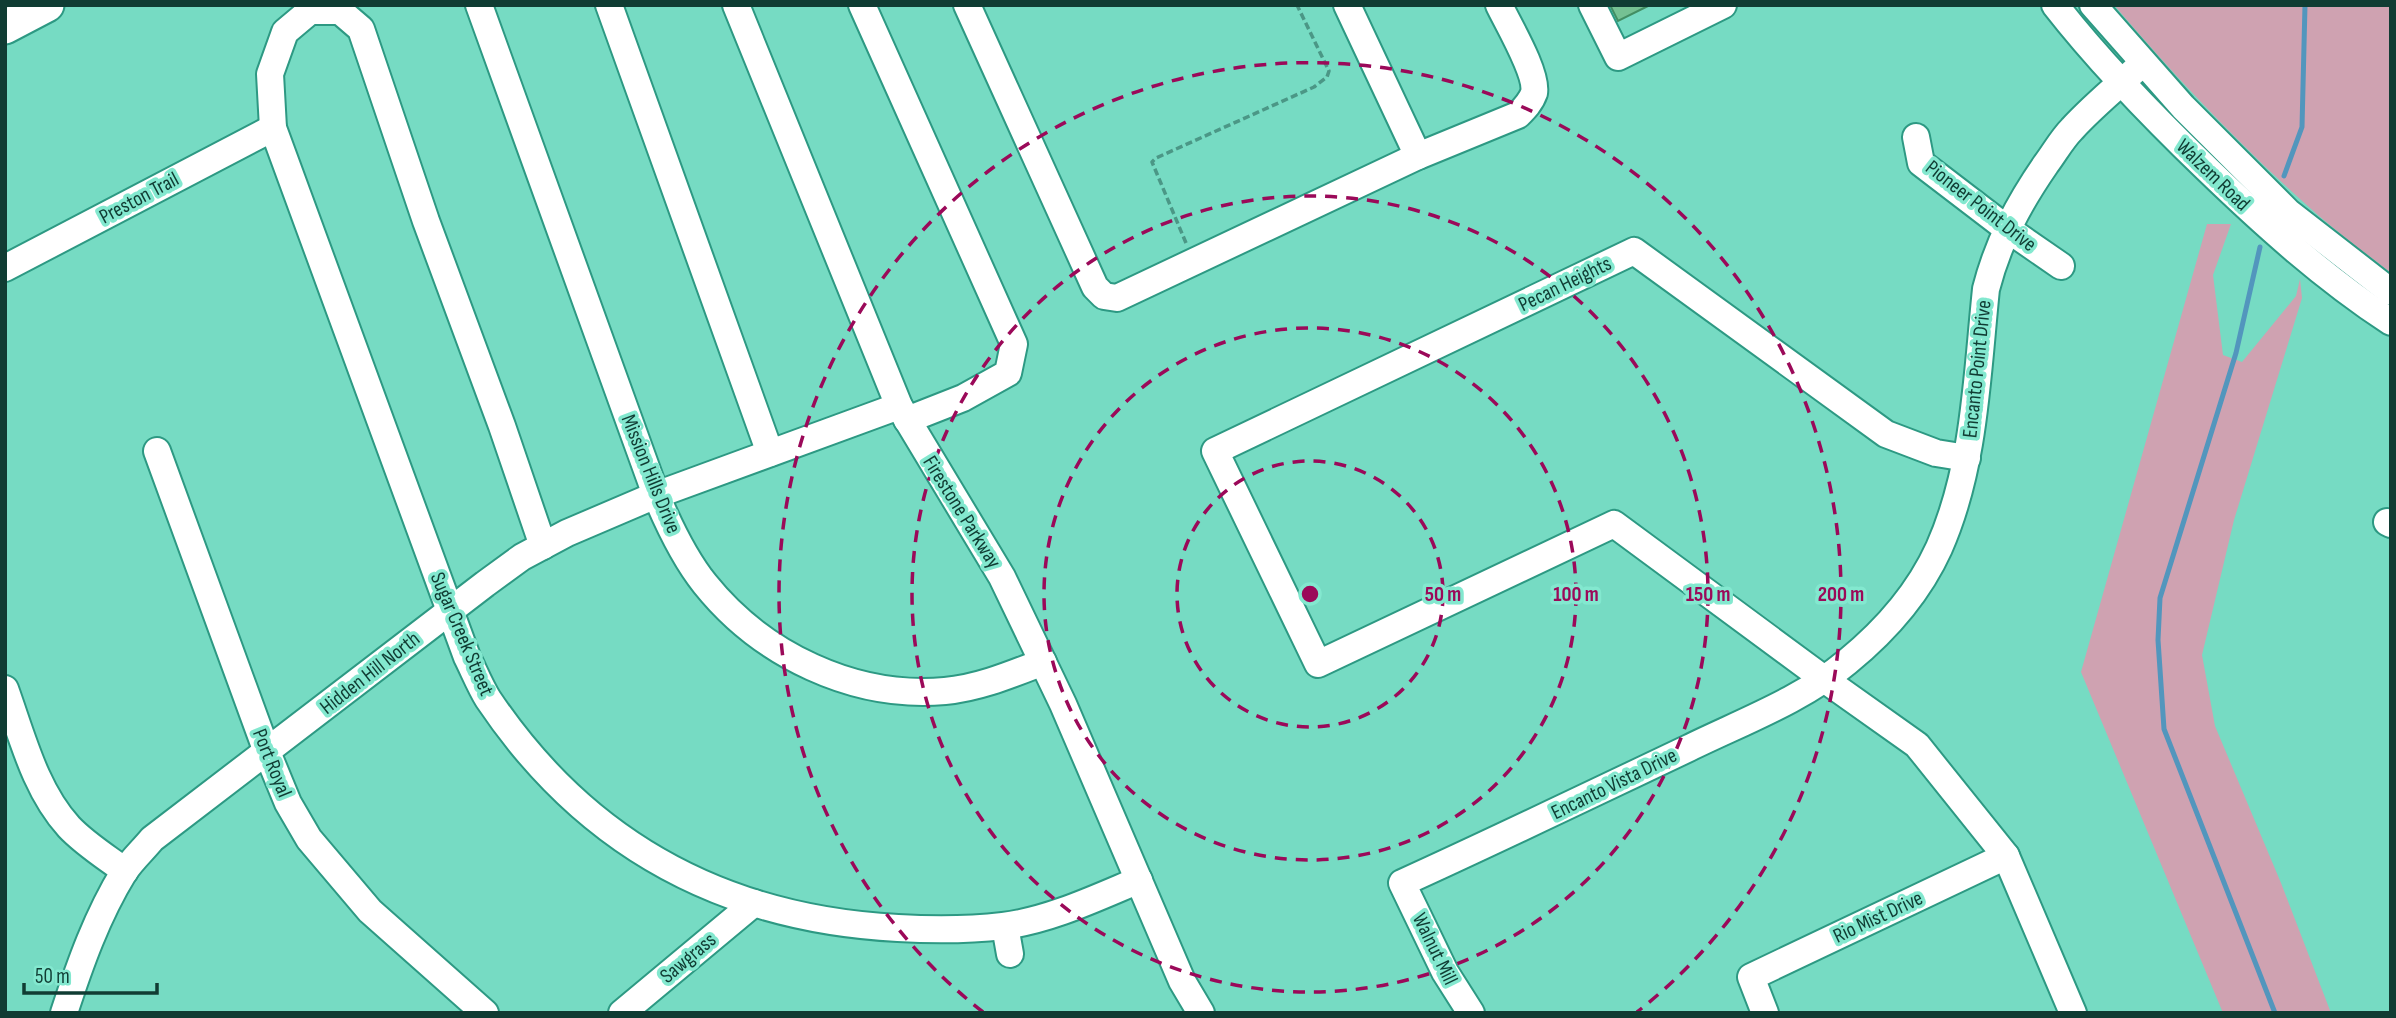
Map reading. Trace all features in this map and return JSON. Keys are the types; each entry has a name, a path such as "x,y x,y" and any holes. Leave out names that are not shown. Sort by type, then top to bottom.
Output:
{"street":[{"name":"Mission Hills Drive","path":"480,5 656,495 687,558 722,604 764,641 814,668 867,685 933,691 970,687 1043,662"},
{"path":"609,5 770,453"},
{"name":"Firestone Parkway","path":"736,5 903,413 1002,576 1043,662 1182,981 1201,1013"},
{"name":"Hidden Hill North","path":"64,1013 85,948 125,871 152,839 522,557 656,495 770,453 903,413 964,398 1008,373 1014,344 862,5"},
{"path":"967,5 1095,287 1104,296 1117,298 1418,156 1518,115 1527,106 1534,91 1532,74 1499,5"},
{"path":"1347,5 1418,156"},
{"path":"1592,5 1618,57 1723,5"},
{"name":"Walzem Road","path":"2054,5 2121,84 2259,219 2347,293 2391,322"},
{"name":"Walzem Road","path":"2093,5 2143,63 2288,212 2391,292"},
{"name":"Sugar Creek Street","path":"543,546 426,221 361,29 340,11 310,11 285,32 270,74 273,128 467,657 487,698 543,768 578,804 631,846 683,875 782,912 841,923 942,930 1006,926 1066,909 1139,880"},
{"name":"Encanto Point Drive","path":"1824,679 1847,663 1898,612 1926,572 1948,524 1967,458 1986,289 1992,265 2021,200 2069,132 2143,63"},
{"name":"Preston Trail","path":"5,268 273,128"},
{"name":"Pioneer Point Drive","path":"1916,137 1917,151 1922,163 2061,266"},
{"name":"Pecan Heights","path":"1824,679 1614,524 1318,664 1215,452 1634,251 1886,434 1936,453 1967,458"},
{"name":"Port Royal","path":"157,451 267,752 288,803 309,839 370,911 485,1013"},
{"path":"1824,679 1917,745 2006,856 2073,1013"},
{"name":"Encanto Vista Drive","path":"1402,883 1502,838 1776,706 1824,679"},
{"path":"5,689 48,799 68,826 125,871"},
{"name":"Rio Mist Drive","path":"1765,1013 1751,977 2006,856"},
{"name":"Walnut Mill","path":"1402,883 1445,972 1471,1013"},
{"name":"Sawgrass","path":"622,1013 754,903"},
{"path":"1006,926 1010,954"}],"path":[{"path":"1194,261 1152,162 1314,87 1327,77 1329,71 1297,5"}],"shaded area":[{"path":"2114,5 2391,5 2391,273 2328,223 2238,140 2187,88"},
{"path":"2207,224 2231,224 2213,275 2223,355 2242,362 2296,296 2300,279 2302,298 2234,520 2202,655 2215,726 2281,883 2331,1013 2223,1013 2081,672"}],"building":[{"path":"1610,5 1650,5 1618,21"}],"waterway":[{"path":"2284,176 2302,127 2305,5"},
{"path":"2260,247 2236,353 2160,598 2158,640 2164,729 2275,1013"}]}
